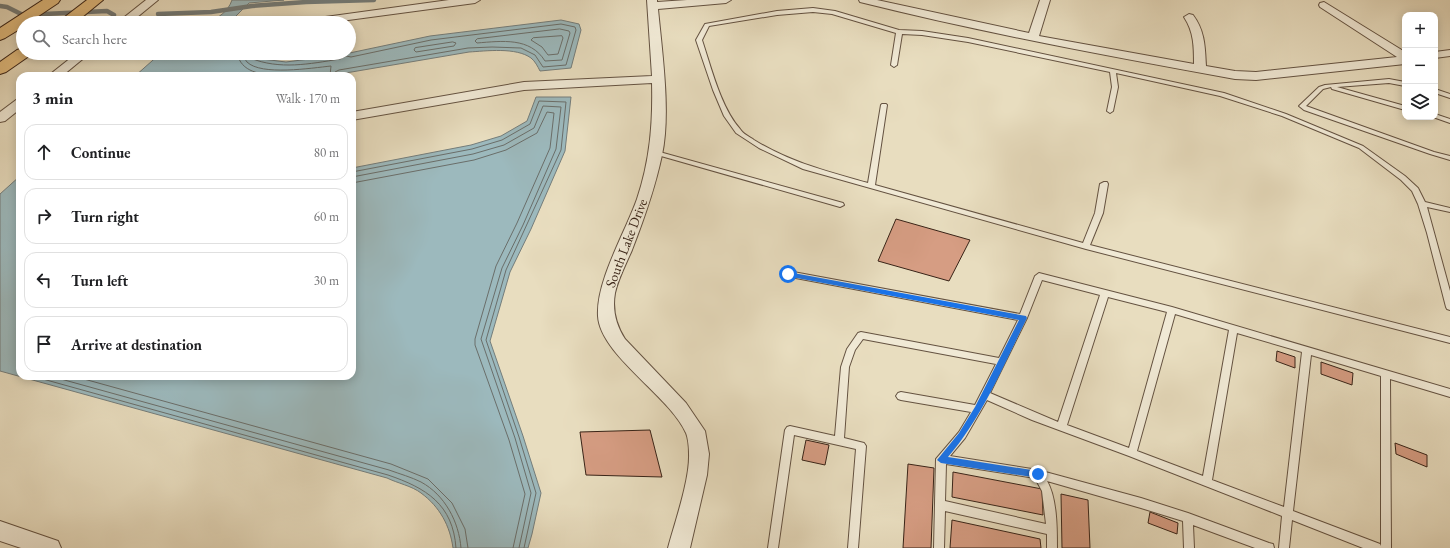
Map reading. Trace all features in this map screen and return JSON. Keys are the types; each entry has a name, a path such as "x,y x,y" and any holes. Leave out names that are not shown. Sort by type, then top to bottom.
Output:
{"highway":[{"path":"74,16 96,0"},
{"path":"28,16 51,1"},
{"path":"0,35 16,24"},
{"path":"0,70 16,58"}],"street":[{"path":"132,16 153,0"},
{"path":"351,16 475,0"},
{"path":"652,3 726,0"},
{"path":"864,0 887,3 936,18 1033,38 1200,69 1248,76 1402,58"},
{"path":"1033,38 1045,0"},
{"name":"South Lake Drive","path":"652,3 658,79 659,117 656,153 644,199 607,293 606,317 612,333 619,344 679,408 695,431 699,454 697,475 679,548"},
{"path":"1324,5 1402,56"},
{"path":"1189,17 1195,24 1198,32 1200,69"},
{"path":"1438,55 1450,53"},
{"path":"59,72 75,60"},
{"path":"356,115 524,86 658,79"},
{"path":"0,118 16,105"},
{"path":"0,531 50,548"}],"lane":[{"path":"1450,306 1432,233 1422,204 1415,190 1403,178 1361,147 1284,115 1222,94 968,40 922,33 899,32 833,12 813,10 777,13 707,25 699,40 716,90 727,116 738,132 762,147 805,167 1086,246 1450,340"},
{"path":"894,65 899,32"},
{"path":"1110,111 1115,86 1113,70"},
{"path":"1402,83 1389,81 1327,86 1321,88 1302,106 1306,109 1432,154 1450,158"},
{"path":"1327,86 1402,107"},
{"path":"1438,92 1450,96"},
{"path":"871,186 884,105"},
{"path":"1438,117 1450,120"},
{"path":"656,153 840,205"},
{"path":"1086,246 1099,213 1104,184"},
{"path":"1422,204 1450,210"},
{"path":"788,274 1023,318"},
{"path":"939,548 941,460 962,435 978,409 1023,318 1039,276 1172,310 1450,393"},
{"path":"1061,427 1105,293"},
{"path":"1132,453 1172,310"},
{"path":"1207,482 1233,329"},
{"path":"839,441 845,367 851,349 860,335 1002,362"},
{"path":"1284,548 1307,350"},
{"path":"1385,374 1386,548"},
{"path":"985,395 1035,417 1376,548"},
{"path":"901,396 978,409"},
{"path":"774,548 790,430 861,446 853,548"},
{"path":"941,460 1038,474 1188,518 1269,548"},
{"path":"1038,474 1047,490 1052,530 1052,548"},
{"path":"940,505 1052,530"},
{"path":"1188,518 1189,548"}],"water":[{"path":"232,0 284,0 249,3 236,16 219,16"},
{"path":"561,20 579,24 581,30 571,68 540,71 532,59 525,55 509,51 492,51 469,52 352,72 140,72 153,60 270,60 286,62 301,60 356,60 356,52 430,36"},
{"path":"536,97 571,97 565,151 531,229 510,272 490,341 541,493 528,548 453,548 447,525 439,511 428,498 409,486 387,478 33,380 356,380 356,167 471,145 501,136 527,121"},
{"path":"16,180 16,375 0,371 0,194"}],"building":[{"path":"896,219 970,240 949,281 878,261"},
{"path":"1277,351 1295,357 1295,368 1276,361"},
{"path":"1321,362 1353,373 1352,385 1321,374"},
{"path":"650,430 662,477 586,475 580,432"},
{"path":"806,440 829,445 825,465 802,460"},
{"path":"1395,443 1427,455 1427,467 1396,454"},
{"path":"908,464 934,468 931,548 903,548"},
{"path":"953,472 1042,489 1043,515 952,497"},
{"path":"1061,494 1088,500 1090,548 1062,548"},
{"path":"1150,512 1178,523 1177,534 1148,523"},
{"path":"952,520 1040,539 1041,548 950,548"}],"waterway":[{"path":"158,14 211,12 252,6 306,2 374,0"},
{"path":"0,6 7,7 23,15 107,11 114,15"}],"route":[{"path":"788,274 1023,318 978,409 962,435 941,460 1038,474"}]}
